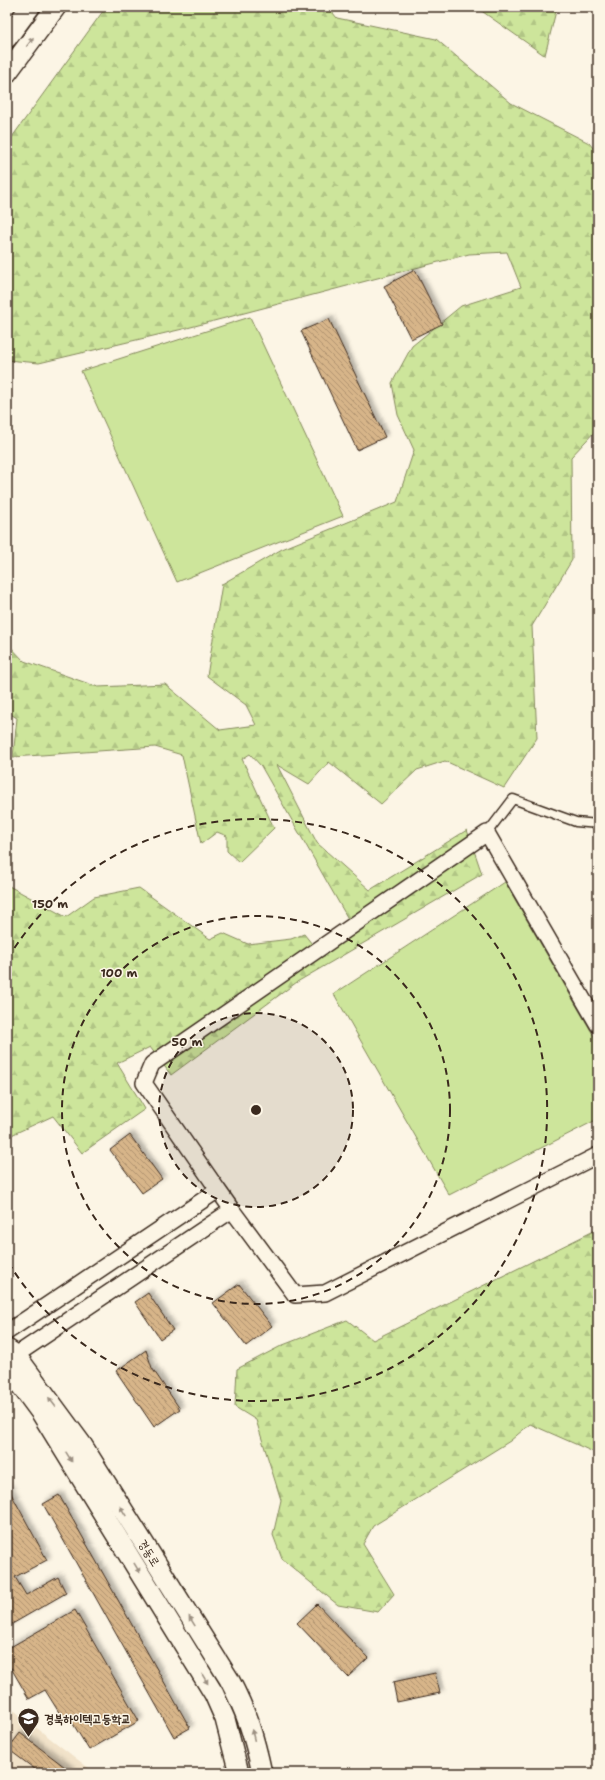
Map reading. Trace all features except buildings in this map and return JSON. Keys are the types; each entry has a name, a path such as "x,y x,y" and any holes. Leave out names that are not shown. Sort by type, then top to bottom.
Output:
{"street":[{"path":"7,38 30,7"},
{"path":"7,73 56,7"},
{"path":"598,1025 487,833 152,1064 144,1083 232,1210 295,1295 325,1293 598,1155"},
{"path":"7,1332 218,1190"},
{"path":"10,1357 232,1210"},
{"name":"경동로","path":"10,1357 41,1413 214,1694 225,1719 239,1773"},
{"name":"경동로","path":"10,1357 83,1446 240,1698 252,1729 262,1773"}],"lane":[{"path":"487,833 514,799 576,822 598,824"}],"shaded area":[{"name":"경북하이텍고등학교","path":"7,1705 95,1773 7,1773"}],"green space":[{"path":"106,7 328,7 337,18 436,39 511,103 589,143 598,154 598,428 571,457 572,560 532,626 537,738 504,788 445,761 417,770 381,804 329,762 309,784 277,765 317,843 370,890 467,830 482,874 297,982 171,1075 150,1047 117,1063 145,1109 82,1153 53,1116 7,1137 7,885 66,917 94,897 139,888 210,939 223,933 248,944 291,939 304,934 316,949 351,924 261,766 250,754 242,759 274,828 239,862 227,851 227,836 217,832 201,844 182,755 155,747 13,757 17,718 7,712 7,643 24,661 98,687 165,684 220,730 256,725 246,705 207,676 222,584 282,549 397,502 414,450 398,415 392,383 412,346 461,306 521,287 507,252 469,254 187,328 39,363 7,360 7,144"},
{"path":"476,7 557,7 545,55 544,55"},
{"path":"250,317 343,516 177,582 81,371"},
{"path":"505,882 598,1043 598,1119 449,1195 334,994"},
{"path":"598,1229 598,1454 530,1424 510,1441 373,1526 363,1544 394,1594 378,1612 338,1605 282,1559 273,1535 281,1500 256,1420 235,1407 237,1369 283,1345 347,1320 373,1340"}],"place":[{"name":"경북하이텍고등학교","path":"29,1738"}]}
